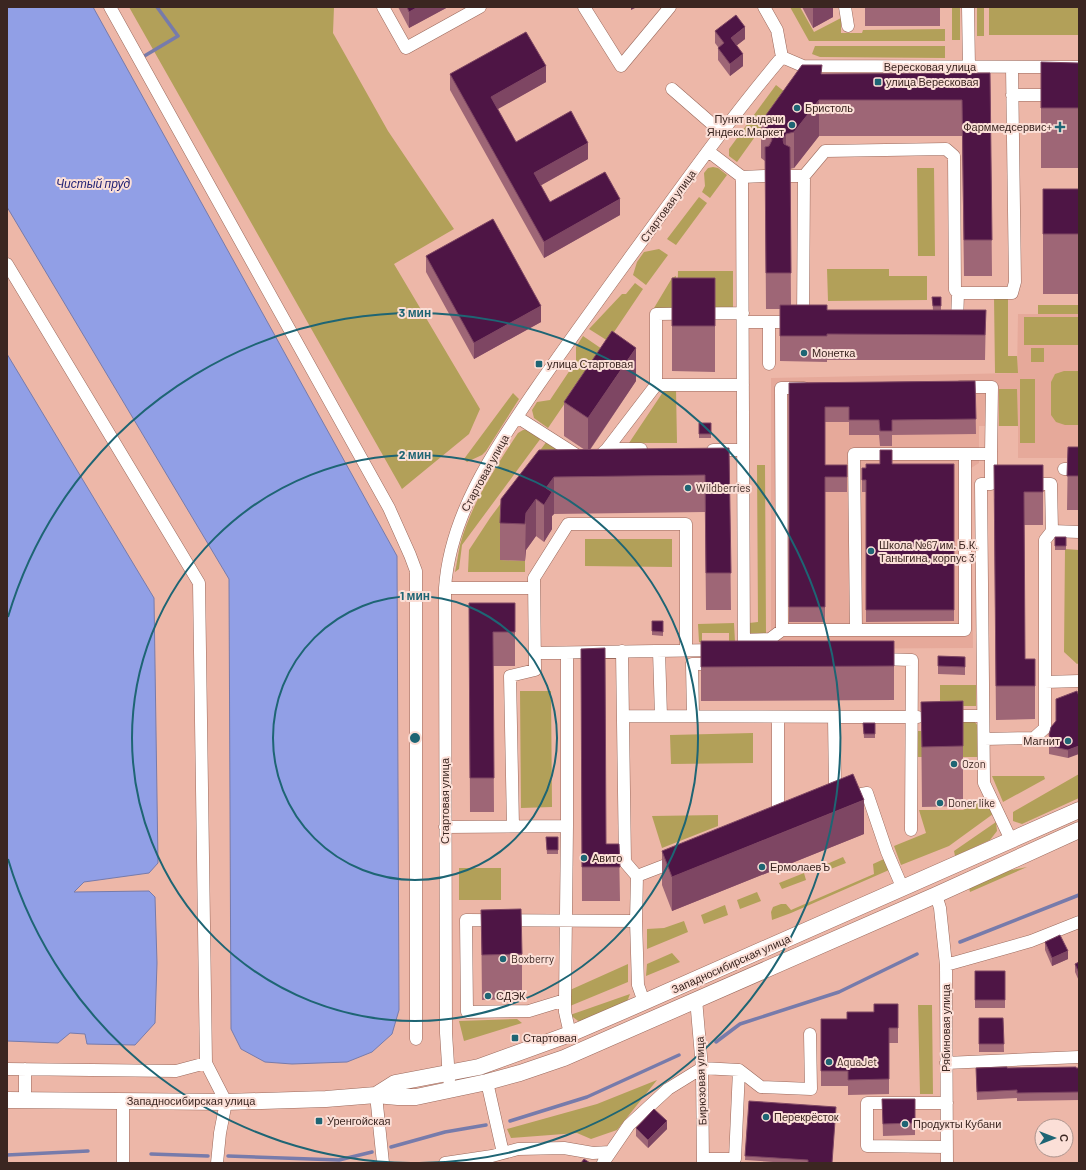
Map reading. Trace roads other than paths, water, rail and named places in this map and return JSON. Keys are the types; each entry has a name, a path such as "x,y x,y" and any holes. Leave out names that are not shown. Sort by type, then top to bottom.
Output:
{"main road":[{"name":"Западносибирская улица","path":"376,1094 395,1084 480,1067 570,1034 1079,810"},
{"name":"Западносибирская улица","path":"7,1100 226,1102 326,1099 376,1094 398,1097 416,1097 487,1082 520,1073 564,1058 936,895 1079,830"}],"street":[{"path":"110,7 389,508 416,571 416,1039"},
{"path":"383,7 406,48 480,7"},
{"path":"584,7 621,66 670,7"},
{"path":"764,7 777,30 782,57"},
{"path":"845,7 848,26"},
{"path":"968,7 968,66"},
{"name":"Вересковая улица","path":"782,57 803,66 1079,67"},
{"name":"Стартовая улица","path":"450,1091 448,1073 445,827 445,588 454,535 469,498 491,458 578,328 722,131 782,57"},
{"path":"958,293 1012,292 1015,282 1012,67"},
{"path":"672,89 722,131"},
{"path":"1012,95 1079,95"},
{"path":"517,417 583,459 595,460 607,449 656,385 656,314 743,318 769,322 807,322 804,176 825,151 946,149 954,156 955,290 958,293 957,322 942,322"},
{"path":"708,151 742,176 765,176"},
{"path":"693,716 692,664 739,664 742,651 742,176"},
{"path":"790,176 804,176"},
{"path":"7,264 199,583 206,1063 226,1102 220,1133 217,1163"},
{"path":"769,322 769,364"},
{"path":"656,385 743,385"},
{"path":"947,387 992,387 991,454 997,484 981,484 984,783 1010,840"},
{"path":"782,630 781,388 813,388"},
{"path":"607,449 652,449"},
{"path":"698,450 743,450"},
{"path":"856,630 854,454 991,454"},
{"path":"535,653 686,650 742,651 770,639 782,630 965,630 965,454"},
{"path":"1064,469 1079,469"},
{"path":"984,739 1034,738 1045,728 1045,540 1052,531 1051,484 1016,484"},
{"path":"513,826 510,676 534,670 534,578 568,524 686,524 686,650"},
{"path":"1052,531 1079,532"},
{"path":"445,588 534,588"},
{"path":"622,651 626,862 636,876 638,985 644,1002"},
{"path":"659,651 661,716"},
{"path":"567,652 565,1012 570,1034"},
{"path":"864,659 912,660 912,830"},
{"path":"1045,682 1079,681"},
{"path":"624,716 983,716"},
{"path":"778,717 774,823 792,816"},
{"path":"834,717 835,787 846,797"},
{"path":"832,802 846,797 867,793 887,852 903,888"},
{"path":"445,827 567,826"},
{"path":"636,876 688,856"},
{"name":"Рябиновая улица","path":"936,895 940,908 946,965 947,1163"},
{"path":"565,1000 529,1011 467,1012 466,920 636,921"},
{"path":"946,965 1031,941 1079,922"},
{"name":"Бирюзовая улица","path":"696,999 702,1068 703,1161"},
{"path":"603,1163 629,1125 668,1089 702,1068 739,1070 761,1087 812,1089 810,1034"},
{"path":"946,1063 1079,1057"},
{"path":"7,1069 176,1071 206,1063"},
{"path":"25,1069 25,1100"},
{"path":"703,1161 735,1159 739,1070"},
{"path":"487,1082 495,1157"},
{"path":"376,1094 383,1163"},
{"path":"123,1102 123,1163"},
{"path":"946,1147 866,1146 867,1103 947,1103"},
{"path":"445,1163 495,1157 518,1149 564,1148 592,1153 610,1152"}],"water":[{"name":"Чистый пруд","path":"7,7 93,7 397,556 399,1010 392,1034 372,1052 347,1062 292,1064 265,1062 241,1049 231,1029 229,579 7,207"},
{"path":"7,354 154,598 158,863 149,873 84,882 74,892 149,891 155,897 157,963 155,1023 135,1045 87,1044 85,1034 70,1033 58,1043 7,1041"}],"waterway":[{"path":"141,58 178,36 157,7"},
{"path":"960,942 1079,895"},
{"path":"716,1042 740,1024 839,992 917,954"},
{"path":"510,1121 587,1097 679,1055"},
{"path":"391,1147 445,1132 486,1125"},
{"path":"7,1155 88,1151"},
{"path":"228,1156 339,1160 372,1152"},
{"path":"151,1154 208,1156"}],"place":[{"name":"улица Вересковая","path":"878,82"},
{"name":"Бристоль","path":"797,108"},
{"name":"Пункт выдачи Яндекс.Маркет","path":"792,125"},
{"name":"Фарммедсервис+","path":"1060,127"},
{"name":"Монетка","path":"804,353"},
{"name":"улица Стартовая","path":"539,364"},
{"name":"Wildberries","path":"688,488"},
{"name":"Школа №67 им. Б.К. Таныгина, корпус 3","path":"871,551"},
{"name":"Магнит","path":"1068,741"},
{"name":"Ozon","path":"954,764"},
{"name":"Doner like","path":"940,803"},
{"name":"Авито","path":"584,858"},
{"name":"ЕрмолаевЪ","path":"762,867"},
{"name":"Boxberry","path":"503,959"},
{"name":"СДЭК","path":"488,996"},
{"name":"Стартовая","path":"515,1038"},
{"name":"AquaJet","path":"829,1062"},
{"name":"Перекрёсток","path":"766,1117"},
{"name":"Уренгойская","path":"319,1121"},
{"name":"Продукты Кубани","path":"905,1124"}]}
